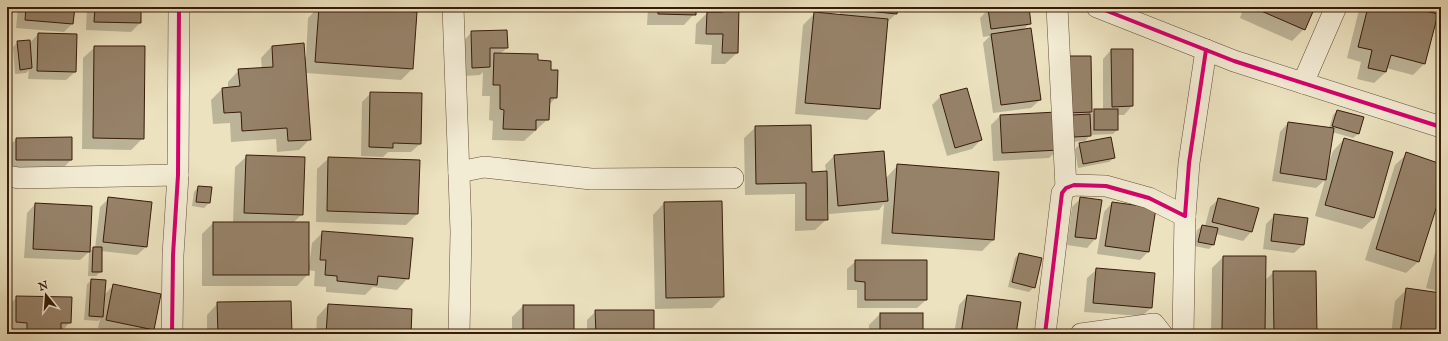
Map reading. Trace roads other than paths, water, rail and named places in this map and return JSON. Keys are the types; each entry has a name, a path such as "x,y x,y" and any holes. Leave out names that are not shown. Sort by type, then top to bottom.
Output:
{"street":[{"path":"172,334 173,255 178,175 179,7"},
{"path":"453,7 461,232 459,334"},
{"path":"1057,7 1066,188"},
{"path":"1097,7 1234,61 1441,127"},
{"path":"1303,83 1336,7"},
{"path":"1183,334 1185,216 1189,164 1206,50"},
{"path":"459,172 484,167 591,180 733,178"},
{"path":"7,176 19,178 178,175"},
{"path":"1045,334 1062,193 1066,188 1074,185 1106,186 1149,198 1185,216"},
{"path":"1081,334 1154,324 1162,334"}]}
